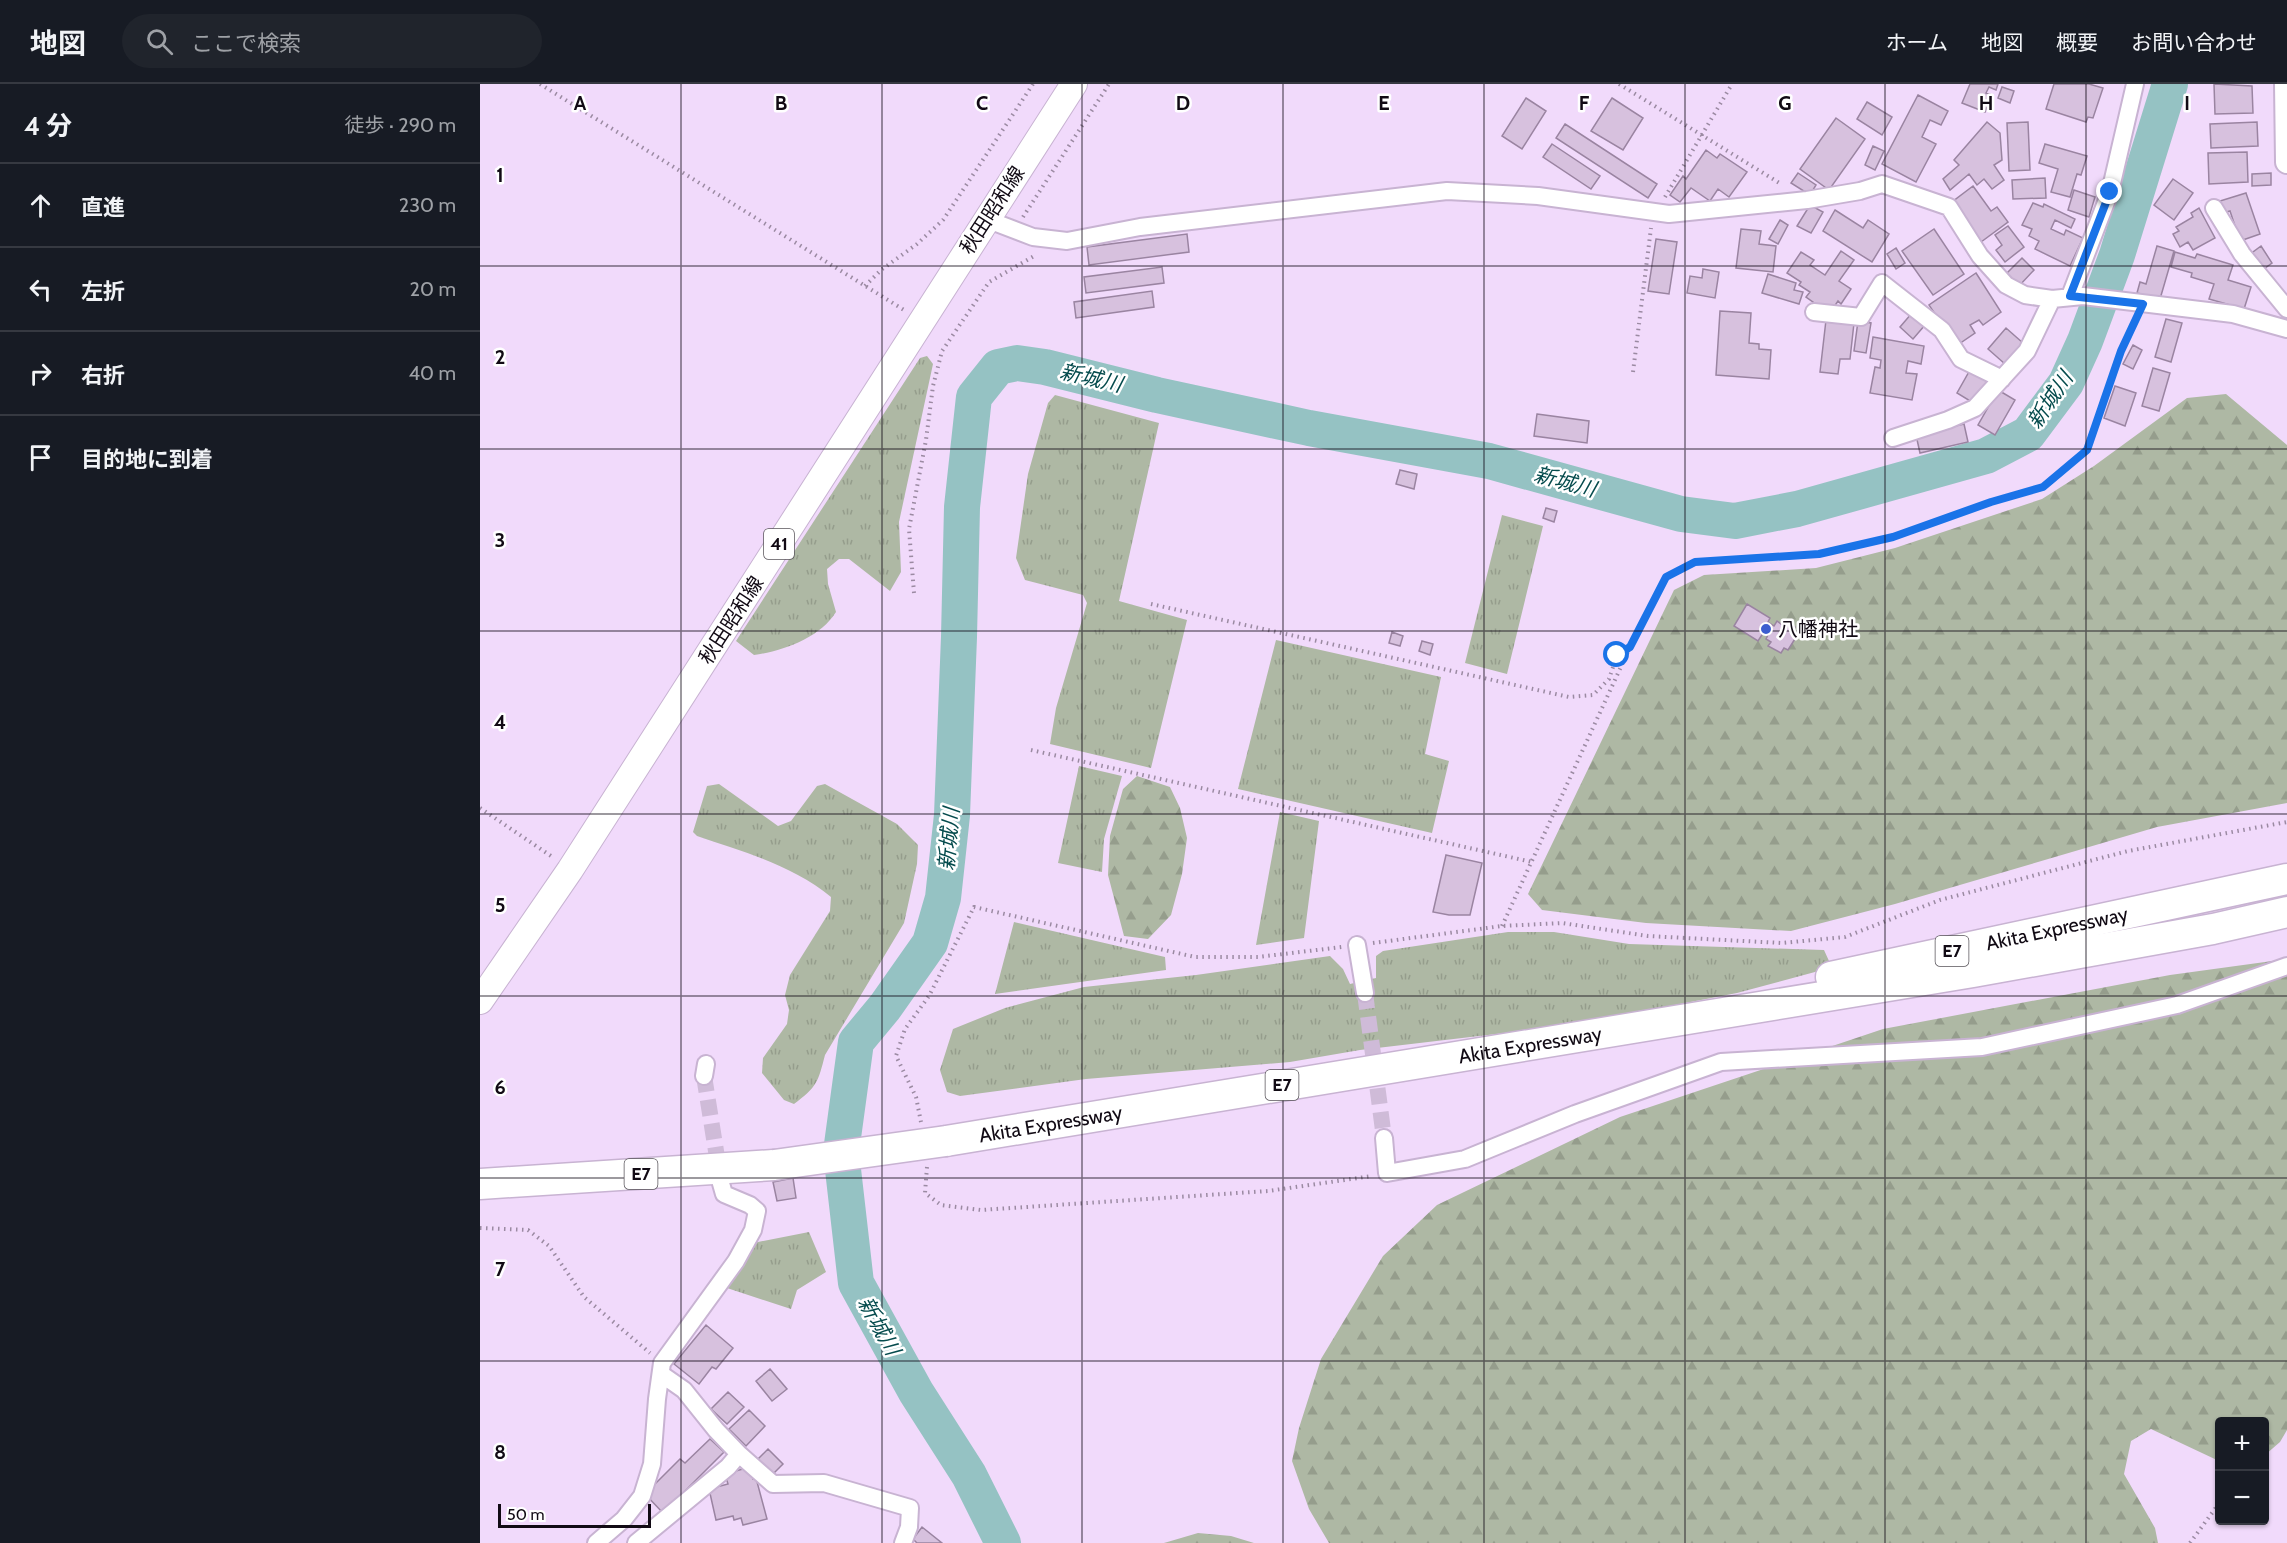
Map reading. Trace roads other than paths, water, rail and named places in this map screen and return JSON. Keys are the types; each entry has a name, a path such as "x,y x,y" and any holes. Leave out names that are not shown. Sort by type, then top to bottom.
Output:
{"highway":[{"name":"Akita Expressway","path":"1618,1030 1759,992 2287,879"},
{"name":"Akita Expressway","path":"494,1183 774,1165 946,1141 1973,972 2213,929 2287,912"}],"main road":[{"name":"秋田昭和線","path":"480,1001 570,870 1074,84"},
{"path":"2286,84 2287,162"}],"street":[{"path":"2076,296 2110,192 2135,84"},
{"path":"986,219 1033,237 1067,242 1140,227 1447,191 1538,196 1669,214 1808,200 1860,191 1882,184 1949,207 1980,256 2006,285 2025,295 2052,299 2076,296 2233,314 2287,329"},
{"path":"2214,208 2241,254 2287,309"},
{"path":"1814,312 1861,317 1882,283 1942,330 1961,359 2002,379"},
{"path":"1893,438 1948,420 1975,408 2027,351 2052,299"},
{"path":"1357,945 1365,993"},
{"path":"1384,1138 1387,1173 1465,1159 1575,1114 1721,1062 1982,1047 2177,1005 2287,966"},
{"path":"596,1543 624,1519 642,1496 652,1464 661,1368 736,1261 753,1230 757,1211 750,1205 724,1194 720,1180"},
{"path":"661,1368 684,1390 716,1431 739,1455 773,1484 824,1483 910,1508 909,1527 903,1543"},
{"path":"636,1543 739,1455"}],"waterway":[{"name":"新城川","path":"1003,1543 969,1475 916,1392 856,1283 841,1152 856,1042 885,1007 930,943 943,898 952,815 962,507 974,397 998,367 1017,363 1045,367 1157,395 1309,428 1489,461 1681,514 1735,521 1797,509 1986,456 2028,434 2066,383 2085,341 2117,255 2170,84"}],"tunnel":[{"path":"1365,993 1384,1138"},
{"path":"704,1076 720,1176"}],"place":[{"name":"八幡神社","path":"1766,629"}]}
